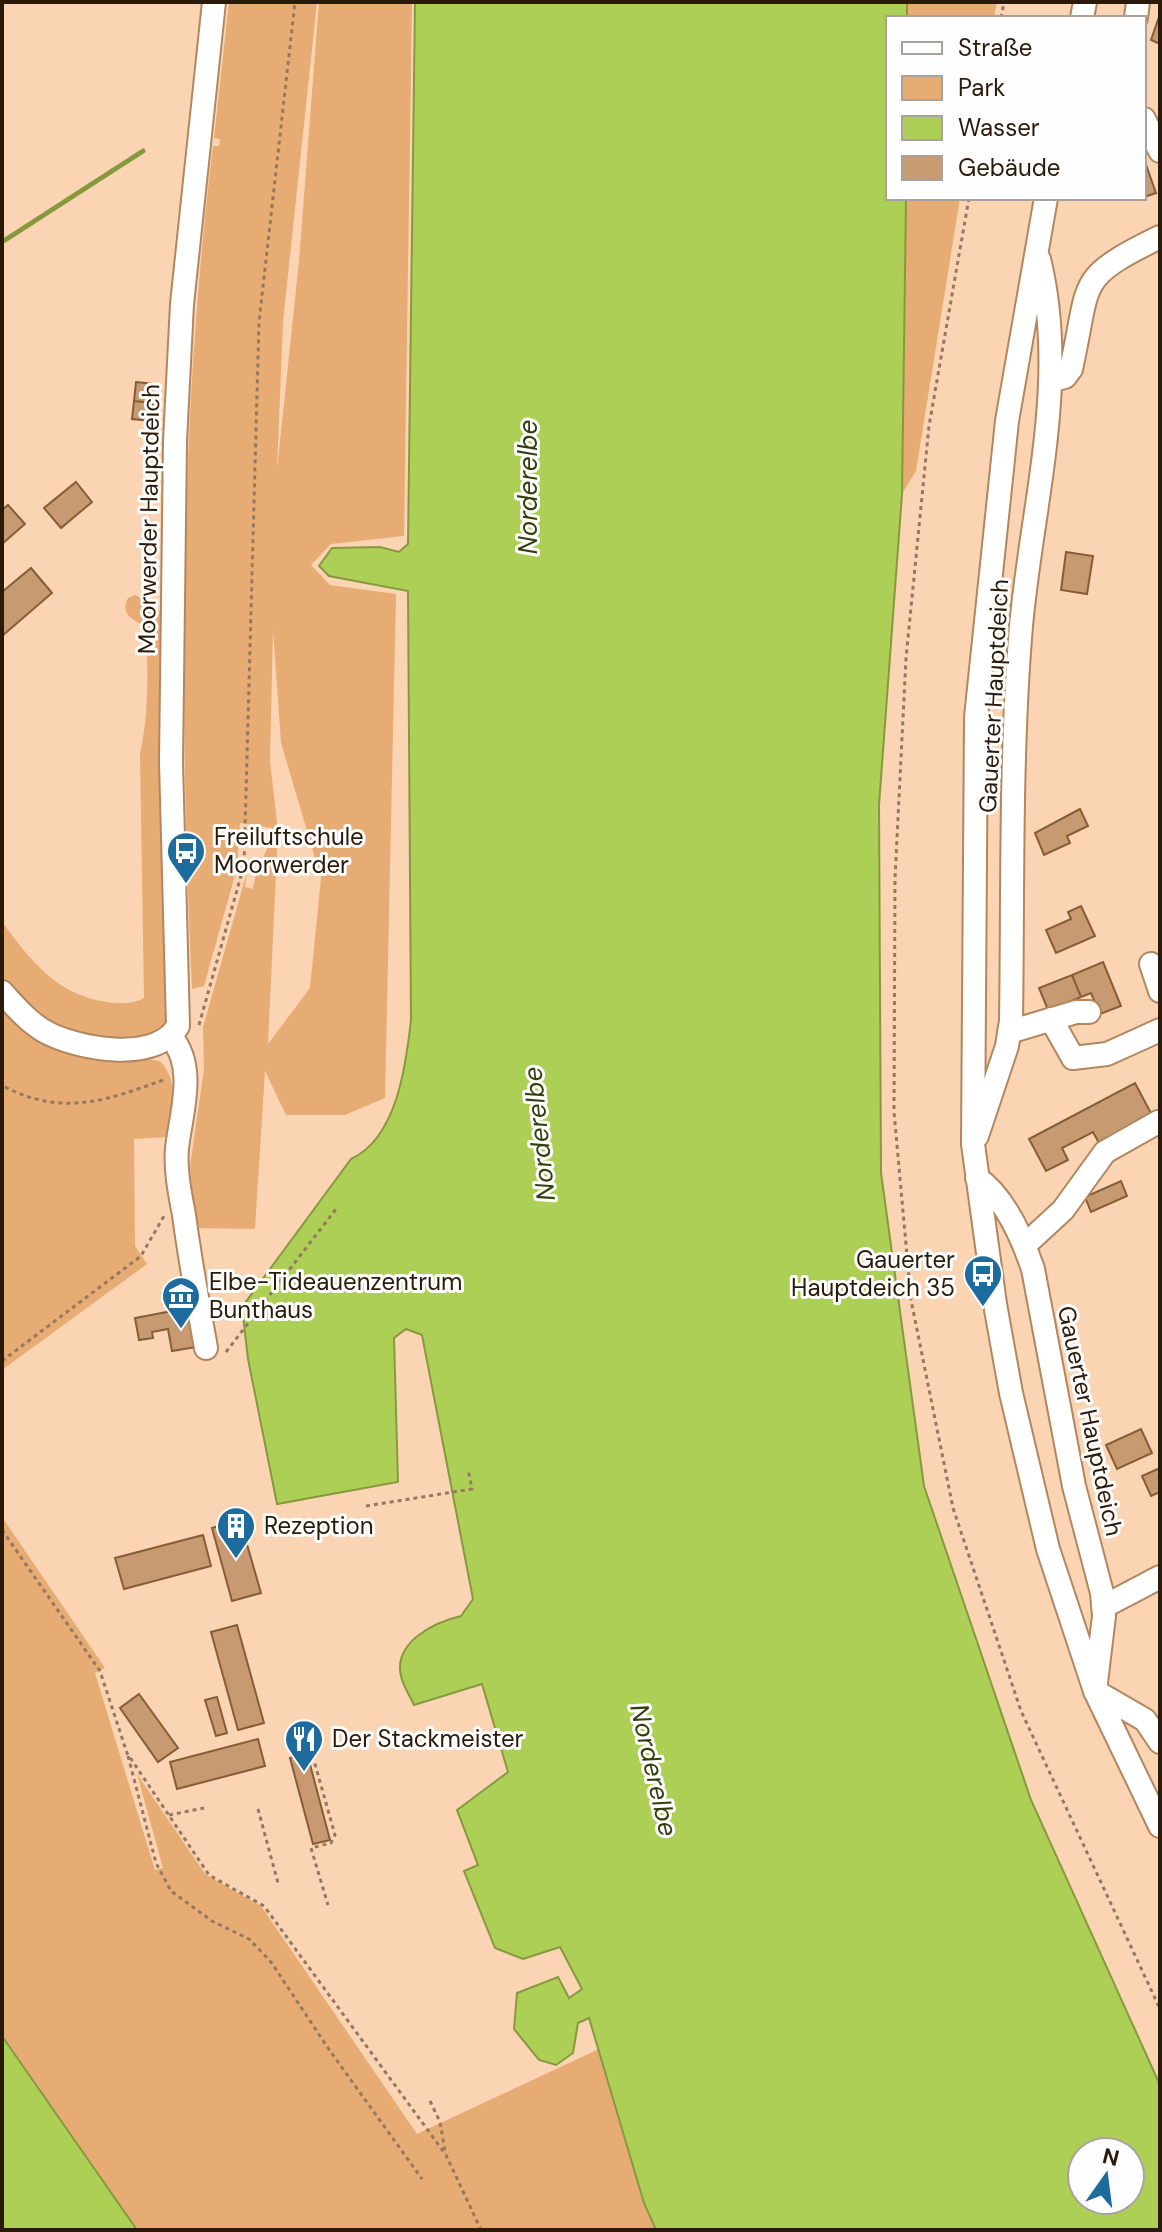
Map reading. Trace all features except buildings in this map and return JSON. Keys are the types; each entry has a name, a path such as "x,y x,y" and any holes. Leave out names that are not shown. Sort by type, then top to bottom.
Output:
{"street":[{"name":"Moorwerder Hauptdeich","path":"214,2 182,304 175,441 171,762 183,1115 177,1151 179,1182 186,1235 216,1350"},
{"path":"1146,123 1160,151"},
{"name":"Gauerter Hauptdeich","path":"1046,200 1007,421 976,717 973,1144 995,1304 1028,1471 1048,1549 1095,1691 1160,1826"},
{"path":"1053,380 1065,377 1071,369 1091,279 1111,260 1160,237"},
{"name":"Gauerter Hauptdeich","path":"973,1144 987,1113 1009,1032 1014,729 1028,561 1053,380 1052,334 1036,247"},
{"path":"1151,964 1160,991"},
{"path":"2,992 33,1024 70,1043 102,1049 144,1047 179,1053"},
{"path":"1009,1032 1051,1019 1089,1012"},
{"path":"1051,1019 1073,1058 1089,1059 1107,1054 1160,1030"},
{"path":"1025,1245 1063,1210 1105,1152 1158,1122"},
{"name":"Gauerter Hauptdeich","path":"977,1178 992,1188 1025,1245 1033,1269 1074,1486 1103,1607 1095,1691"},
{"path":"1103,1607 1160,1577"},
{"path":"1095,1691 1125,1706 1157,1733"}],"path":[{"path":"5,1087 31,1100 81,1104 121,1096 179,1053 195,1037 244,865 259,322 295,2"},
{"path":"2,1361 141,1256 155,1235 179,1182"},
{"path":"216,1350 336,1209"},
{"path":"366,1506 472,1489 468,1469"},
{"path":"2,1530 100,1671 127,1753 156,1863 171,1891 212,1921 249,1939 271,1962 330,2051 422,2179"},
{"path":"304,1725 335,1835 331,1843 311,1848 328,1905"},
{"path":"127,1753 209,1875 264,1906 446,2155 481,2230"},
{"path":"169,1815 204,1808"},
{"path":"258,1809 278,1883"},
{"path":"430,2101 440,2122 446,2155"}],"green space":[{"path":"229,2 317,2 283,322 277,470 299,261 319,2 412,2 404,536 331,544 311,565 330,585 396,594 385,1098 345,1115 286,1115 265,1071 255,1229 195,1228 190,1166 204,1069 203,1027 247,872 245,887 253,889 272,828 240,823 237,868 204,986 192,989 185,778 185,567 188,461 202,251 213,146 219,146 220,139 214,138","holes":["273,629 281,743 321,878 310,988 268,1044 278,831 270,761"]},
{"path":"907,2 997,2 994,16 907,16"},
{"path":"906,200 960,200 916,471 902,494"},
{"path":"135,595 152,602 163,615 171,1017 161,1029 144,1038 111,1041 52,1026 2,979 2,922 35,963 59,984 89,998 107,1002 131,1002 144,998 140,754 146,708 147,659 146,627 129,616 126,609 128,598"},
{"path":"2,1003 15,1018 140,1058 160,1061 171,1079 173,1097 166,1137 134,1139 135,1246 147,1264 2,1370"},
{"path":"2,1517 105,1668 95,1673 155,1870 163,1868 137,1774 205,1874 261,1906 417,2134 599,2049 644,2203 656,2230 137,2230 2,2036"}],"water":[{"name":"Norderelbe","path":"415,2 907,2 907,16 886,16 886,200 906,200 902,494 879,805 881,1173 924,1486 1031,1800 1160,2085 1160,2230 656,2230 644,2203 589,2018 578,2023 573,2053 556,2065 539,2060 514,2029 517,1993 558,1977 569,1998 582,1989 560,1947 523,1959 495,1948 464,1871 478,1865 457,1810 508,1772 482,1684 414,1705 402,1680 400,1664 410,1644 428,1629 461,1616 473,1599 422,1335 406,1329 394,1338 398,1482 277,1504 248,1359 242,1307 351,1159 367,1149 379,1135 389,1118 406,1058 411,1020 408,591 329,576 319,566 332,548 380,547 399,552 408,544"},
{"path":"2,2036 137,2230 2,2230"}],"waterway":[{"path":"2,242 143,151"}],"place":[{"name":"Freiluftschule Moorwerder","path":"186,885"},
{"name":"Gauerter Hauptdeich 35","path":"983,1308"},
{"name":"Elbe-Tideauenzentrum Bunthaus","path":"181,1330"},
{"name":"Rezeption","path":"236,1560"},
{"name":"Der Stackmeister","path":"304,1773"}]}
